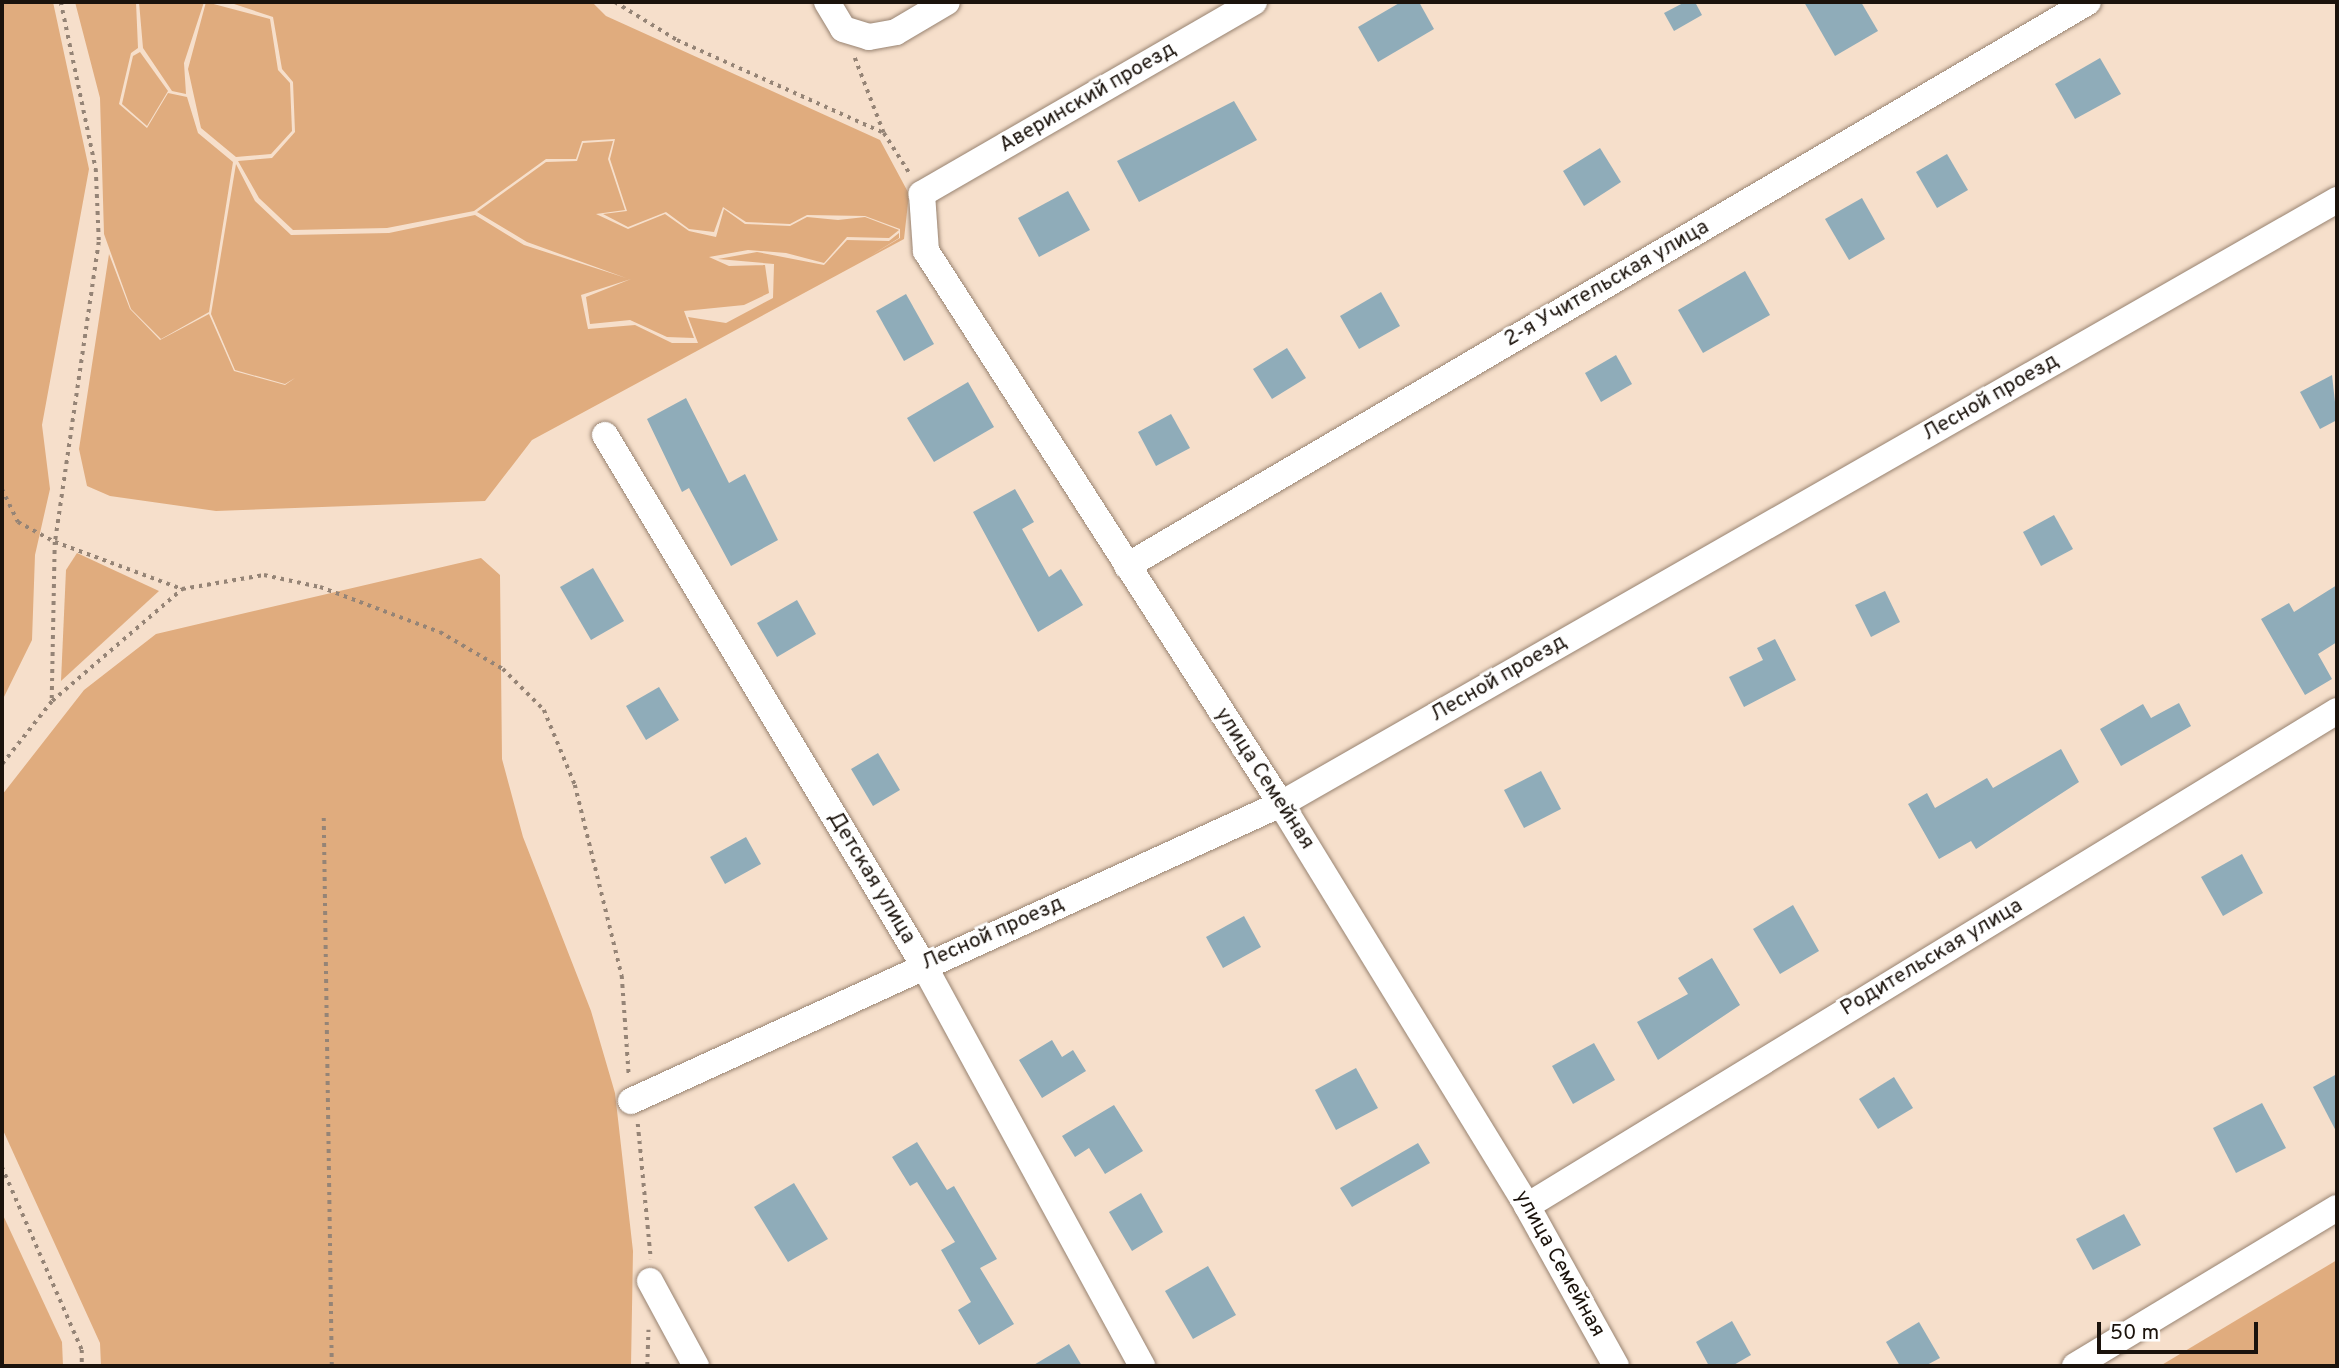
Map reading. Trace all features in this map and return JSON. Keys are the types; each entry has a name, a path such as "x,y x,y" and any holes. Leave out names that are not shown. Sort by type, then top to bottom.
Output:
{"street":[{"path":"827,2 843,29 869,37 896,32 947,2"},
{"name":"Аверинский проезд","path":"922,194 1254,2"},
{"name":"2-я Учительская улица","path":"1127,566 2088,2"},
{"name":"улица Семейная","path":"922,194 926,251 1281,804 1527,1206 1616,1366"},
{"name":"Лесной проезд","path":"631,1101 1281,804 2337,200"},
{"name":"Детская улица","path":"605,435 924,966 1142,1366"},
{"name":"Родительская улица","path":"1527,1206 2337,711"},
{"path":"2076,1366 2337,1208"},
{"path":"650,1281 696,1366"}],"path":[{"path":"52,701 55,542 99,242 96,169 61,2"},
{"path":"615,2 677,40 884,133"},
{"path":"843,29 884,133 922,194"},
{"path":"2,488 18,522 55,542 182,589 264,575 333,591 440,632 503,669 544,710 575,785 603,884 622,976 631,1101 641,1135 650,1281"},
{"path":"2,764 52,701 182,589"},
{"path":"324,818 332,1366"},
{"path":"2,1167 82,1350 82,1366"},
{"path":"647,1366 649,1318"}],"shaded area":[{"path":"2,2 53,2 89,169 42,425 50,489 35,555 32,640 2,701"},
{"path":"75,2 136,2 138,48 131,53 119,104 147,128 168,93 187,97 198,133 233,162 209,312 161,339 131,309 104,234 100,98"},
{"path":"139,2 204,2 184,63 186,94 172,91 143,48"},
{"path":"206,2 270,19 278,70 290,83 292,131 271,154 236,157 201,128 188,69"},
{"path":"228,2 592,2 606,16 880,140 909,194 904,239 532,440 485,501 216,511 110,496 87,486 79,449 109,254 130,309 160,340 209,314 234,371 285,385 295,378 285,384 235,370 211,314 236,164 255,201 291,235 389,233 475,215 524,245 626,278 527,242 477,212 546,162 577,161 583,143 613,141 608,159 625,210 596,214 628,229 665,214 689,231 716,237 724,209 745,224 790,226 807,217 838,220 865,217 899,230 889,238 847,237 824,263 786,253 748,250 709,257 729,266 765,265 769,293 744,305 684,311 694,338 667,337 630,320 590,324 586,297 631,279 581,295 588,329 635,325 672,343 698,343 688,317 726,323 773,298 774,264 718,259 757,252 824,265 847,240 889,241 899,233 899,238 870,256 900,238 900,229 865,216 807,215 790,224 746,222 723,207 714,232 689,229 666,212 628,227 603,214 627,211 610,159 615,139 582,141 576,159 546,159 474,211 387,228 293,230 259,198 238,161 272,158 295,132 293,82 282,69 273,17"},
{"path":"140,52 168,91 147,126 122,104 133,56"},
{"path":"77,553 159,591 61,681 66,570"},
{"path":"481,558 500,575 502,759 523,837 591,1011 615,1093 633,1251 631,1366 101,1366 100,1343 2,1128 2,795 84,690 156,634"},
{"path":"2,1213 62,1342 63,1366 2,1366"},
{"path":"2337,1260 2337,1366 2160,1366"}],"building":[{"path":"1401,2 1419,2 1434,29 1378,62 1358,27"},
{"path":"1685,2 1695,2 1702,15 1674,31 1664,13"},
{"path":"1804,2 1861,2 1878,31 1835,56"},
{"path":"2100,58 2121,94 2075,119 2055,84"},
{"path":"1234,101 1257,140 1139,202 1117,161"},
{"path":"1600,148 1621,182 1584,206 1563,171"},
{"path":"1947,154 1968,190 1937,208 1916,172"},
{"path":"1068,191 1090,230 1039,257 1018,218"},
{"path":"1862,198 1885,239 1849,260 1825,219"},
{"path":"1745,271 1770,315 1703,353 1678,310"},
{"path":"1381,292 1400,326 1359,349 1340,316"},
{"path":"906,294 934,344 904,361 876,311"},
{"path":"1287,348 1306,378 1272,399 1253,369"},
{"path":"1616,355 1632,384 1601,402 1585,373"},
{"path":"2332,375 2337,420 2320,429 2300,392"},
{"path":"968,382 994,427 934,462 907,418"},
{"path":"686,398 729,483 745,474 778,540 731,566 689,488 682,492 647,419"},
{"path":"1171,414 1190,448 1156,466 1138,432"},
{"path":"1015,489 1034,522 1022,529 1049,577 1061,569 1083,605 1038,632 973,512"},
{"path":"2054,515 2073,549 2041,566 2023,532"},
{"path":"593,568 624,621 591,640 560,587"},
{"path":"2337,585 2337,642 2318,654 2332,679 2305,695 2261,619 2289,603 2294,612"},
{"path":"1885,591 1900,622 1871,637 1855,605"},
{"path":"797,600 816,634 777,657 757,623"},
{"path":"1775,639 1796,680 1744,707 1729,677 1763,660 1757,648"},
{"path":"659,687 679,720 646,740 626,706"},
{"path":"2179,703 2191,726 2121,766 2100,729 2143,704 2151,718"},
{"path":"2061,749 2079,782 1976,849 1971,841 1939,859 1908,804 1927,793 1935,808 1987,778 1993,788"},
{"path":"878,753 900,790 873,806 851,769"},
{"path":"1541,771 1561,809 1524,828 1504,790"},
{"path":"746,837 761,864 725,884 710,857"},
{"path":"2242,854 2263,893 2223,916 2201,877"},
{"path":"1793,905 1819,951 1780,974 1753,929"},
{"path":"1244,916 1261,947 1223,968 1206,937"},
{"path":"1712,958 1740,1005 1658,1060 1637,1022 1688,994 1678,978"},
{"path":"1052,1040 1062,1057 1073,1050 1086,1071 1042,1098 1019,1060"},
{"path":"1594,1043 1615,1080 1573,1104 1552,1066"},
{"path":"1356,1068 1378,1108 1336,1130 1315,1090"},
{"path":"2337,1074 2337,1133 2313,1087"},
{"path":"1894,1077 1913,1108 1878,1129 1859,1099"},
{"path":"2262,1103 2286,1148 2236,1173 2213,1128"},
{"path":"1114,1105 1143,1151 1105,1174 1089,1148 1075,1157 1062,1136"},
{"path":"917,1142 947,1190 954,1186 997,1259 980,1268 1014,1324 979,1345 958,1310 971,1302 941,1250 955,1242 917,1182 910,1186 892,1157"},
{"path":"1418,1143 1430,1163 1352,1207 1340,1188"},
{"path":"794,1183 828,1239 788,1262 754,1207"},
{"path":"1141,1193 1163,1232 1132,1251 1109,1212"},
{"path":"2124,1214 2141,1245 2093,1270 2076,1239"},
{"path":"1208,1266 1236,1315 1193,1339 1165,1291"},
{"path":"1732,1321 1751,1355 1732,1366 1709,1366 1696,1342"},
{"path":"1919,1322 1940,1358 1925,1366 1900,1366 1886,1342"},
{"path":"1069,1344 1082,1366 1032,1366"}]}
